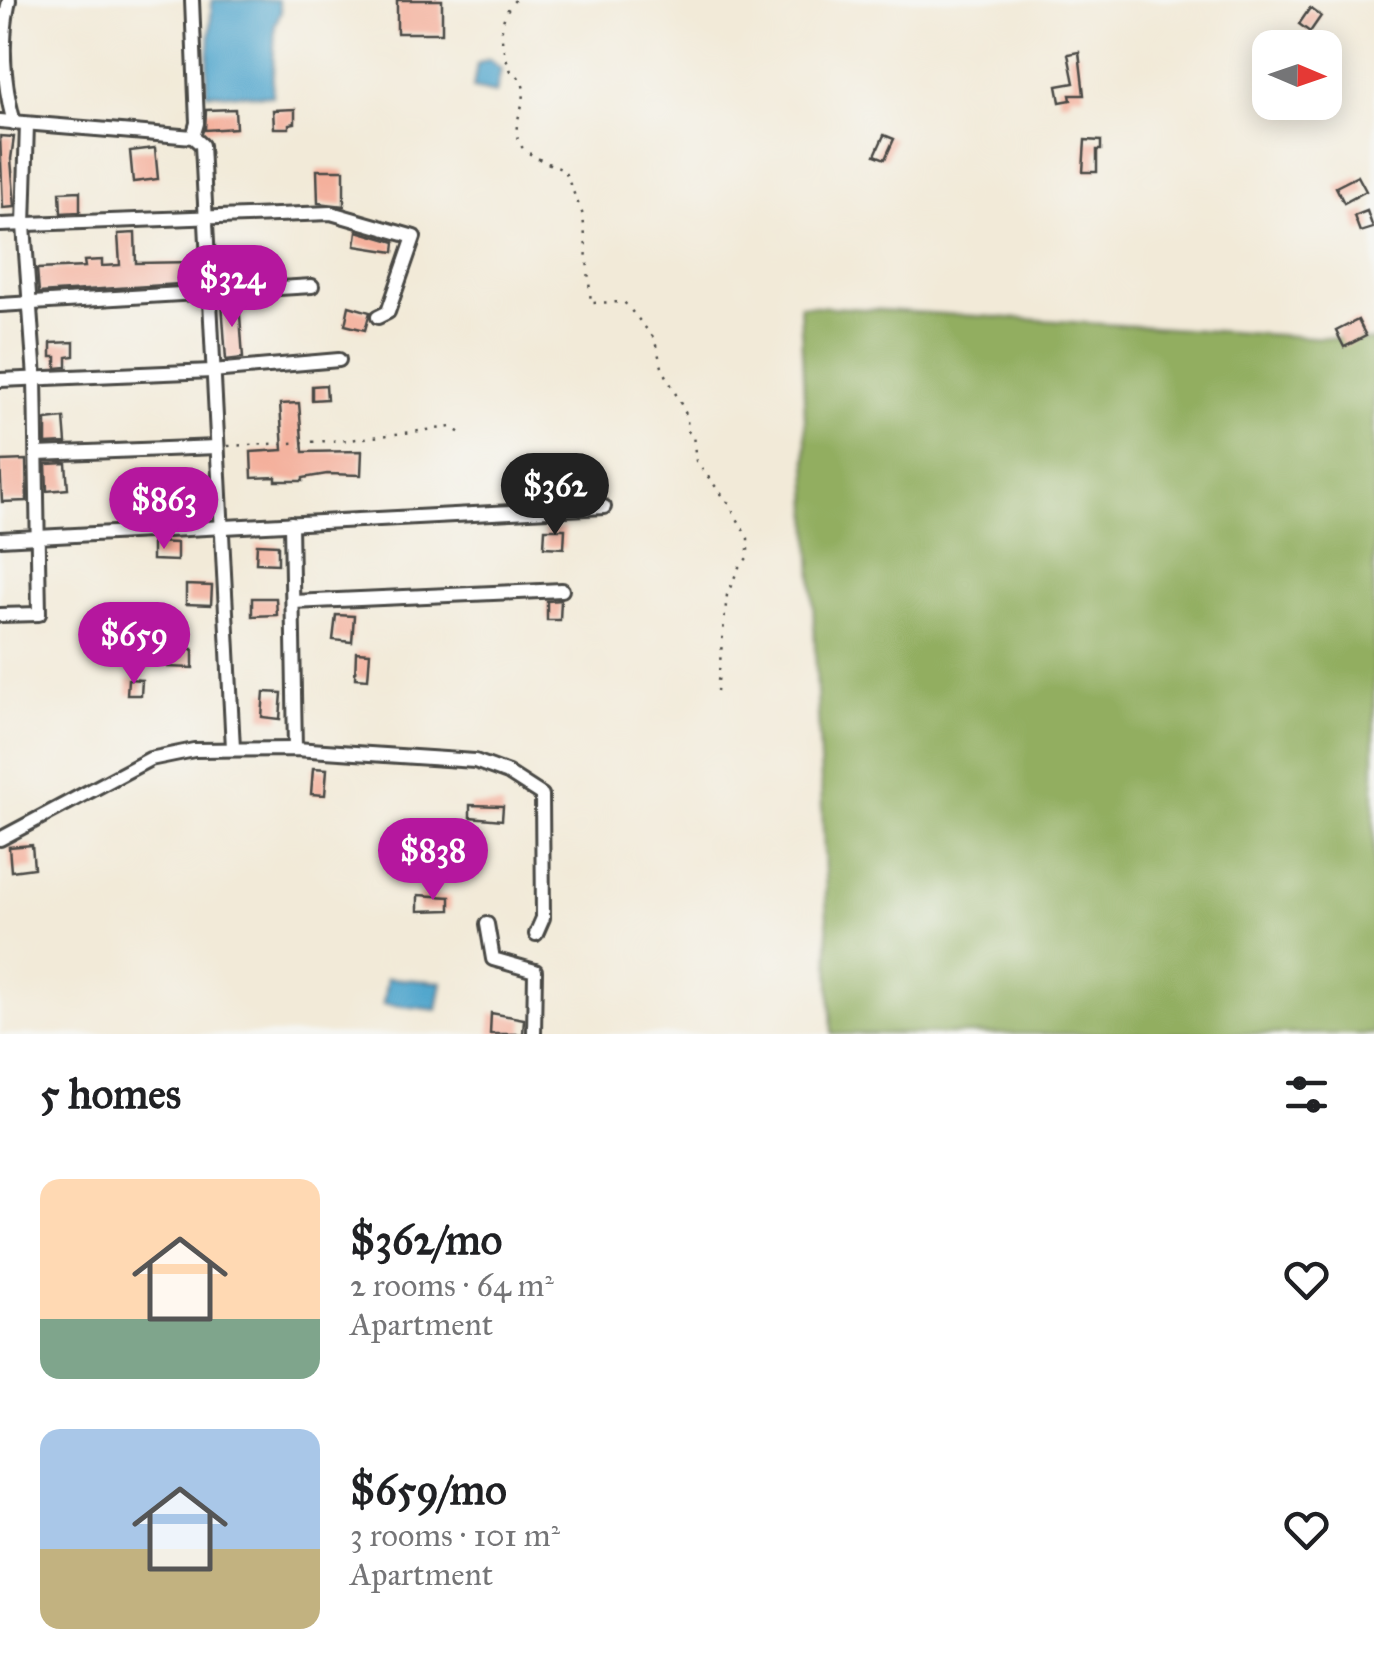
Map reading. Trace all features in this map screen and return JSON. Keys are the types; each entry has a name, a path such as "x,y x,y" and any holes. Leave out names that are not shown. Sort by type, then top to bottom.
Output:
{"street":[{"path":"0,616 39,614 35,378 14,123 4,84 4,21 9,0"},
{"path":"192,0 197,122 193,137"},
{"path":"14,123 193,137 202,145 233,748"},
{"path":"0,225 331,213 414,237 388,312 378,317"},
{"path":"0,305 312,286"},
{"path":"0,380 212,372 338,360"},
{"path":"36,454 216,446"},
{"path":"0,539 604,508"},
{"path":"292,523 295,748"},
{"path":"293,602 562,590"},
{"path":"0,838 150,759 194,750 295,748 475,761 508,773 542,795 543,918 536,934"},
{"path":"487,924 493,958 535,971 534,1034"}],"path":[{"path":"515,0 504,15 500,37 511,72 520,77 526,88 518,138 523,150 564,170 583,215 590,303 624,302 654,338 662,366 688,418 686,430 693,435 696,461 729,504 748,538 748,557 727,594 717,691"},
{"path":"216,446 349,440 452,427 460,433"}],"green space":[{"path":"800,305 1374,341 1374,1034 832,1034"}],"water":[{"path":"212,0 278,0 281,12 275,24 272,96 206,93"},
{"path":"489,59 501,69 496,93 473,88 477,64"},
{"path":"387,978 442,982 437,1010 383,1004"}],"building":[{"path":"397,0 442,0 442,33 397,33"},
{"path":"1310,8 1321,16 1311,30 1299,24"},
{"path":"1079,52 1084,95 1070,95 1071,100 1060,102 1057,86 1074,83 1068,54"},
{"path":"235,109 236,128 205,130 206,110"},
{"path":"295,109 295,123 289,124 289,128 274,128 273,110"},
{"path":"884,135 894,139 885,159 875,155"},
{"path":"0,136 14,137 11,159 15,207 3,208"},
{"path":"1085,140 1101,141 1097,172 1083,172"},
{"path":"155,148 158,179 133,182 130,151"},
{"path":"317,170 344,170 344,206 318,203"},
{"path":"1358,176 1366,191 1344,203 1336,187"},
{"path":"80,191 80,212 61,213 60,192"},
{"path":"1367,211 1373,228 1360,232 1354,216"},
{"path":"357,231 395,242 394,252 355,246"},
{"path":"135,233 136,263 195,262 196,283 39,293 37,269 85,267 84,261 102,260 102,266 120,265 118,234"},
{"path":"218,261 239,261 238,280 219,279"},
{"path":"239,301 243,358 226,360 222,302"},
{"path":"349,306 370,312 365,330 345,325"},
{"path":"1358,320 1366,336 1344,347 1336,331"},
{"path":"74,342 74,356 67,357 67,367 56,368 51,343"},
{"path":"326,385 327,399 312,400 312,386"},
{"path":"299,403 303,452 362,451 361,475 327,474 303,481 252,478 251,452 283,450 280,404"},
{"path":"64,418 66,443 46,444 46,420"},
{"path":"26,460 27,501 2,502 0,461"},
{"path":"66,463 68,489 47,491 46,464"},
{"path":"557,471 569,472 569,490 557,490"},
{"path":"545,529 565,529 564,548 544,547"},
{"path":"152,542 177,543 177,561 152,560"},
{"path":"257,544 278,545 278,564 256,563"},
{"path":"186,585 212,586 211,605 186,604"},
{"path":"252,598 276,598 277,615 252,616"},
{"path":"561,600 560,620 547,620 547,601"},
{"path":"336,615 354,616 352,642 333,640"},
{"path":"168,648 193,649 193,668 167,667"},
{"path":"356,652 370,653 368,679 355,678"},
{"path":"128,679 142,680 141,695 127,695"},
{"path":"264,692 282,693 280,719 262,717"},
{"path":"313,768 327,769 325,795 311,794"},
{"path":"470,805 503,806 502,820 470,817"},
{"path":"32,845 34,868 11,871 9,847"},
{"path":"418,895 450,897 450,910 418,911"},
{"path":"491,1013 524,1019 523,1034 490,1034"}]}
